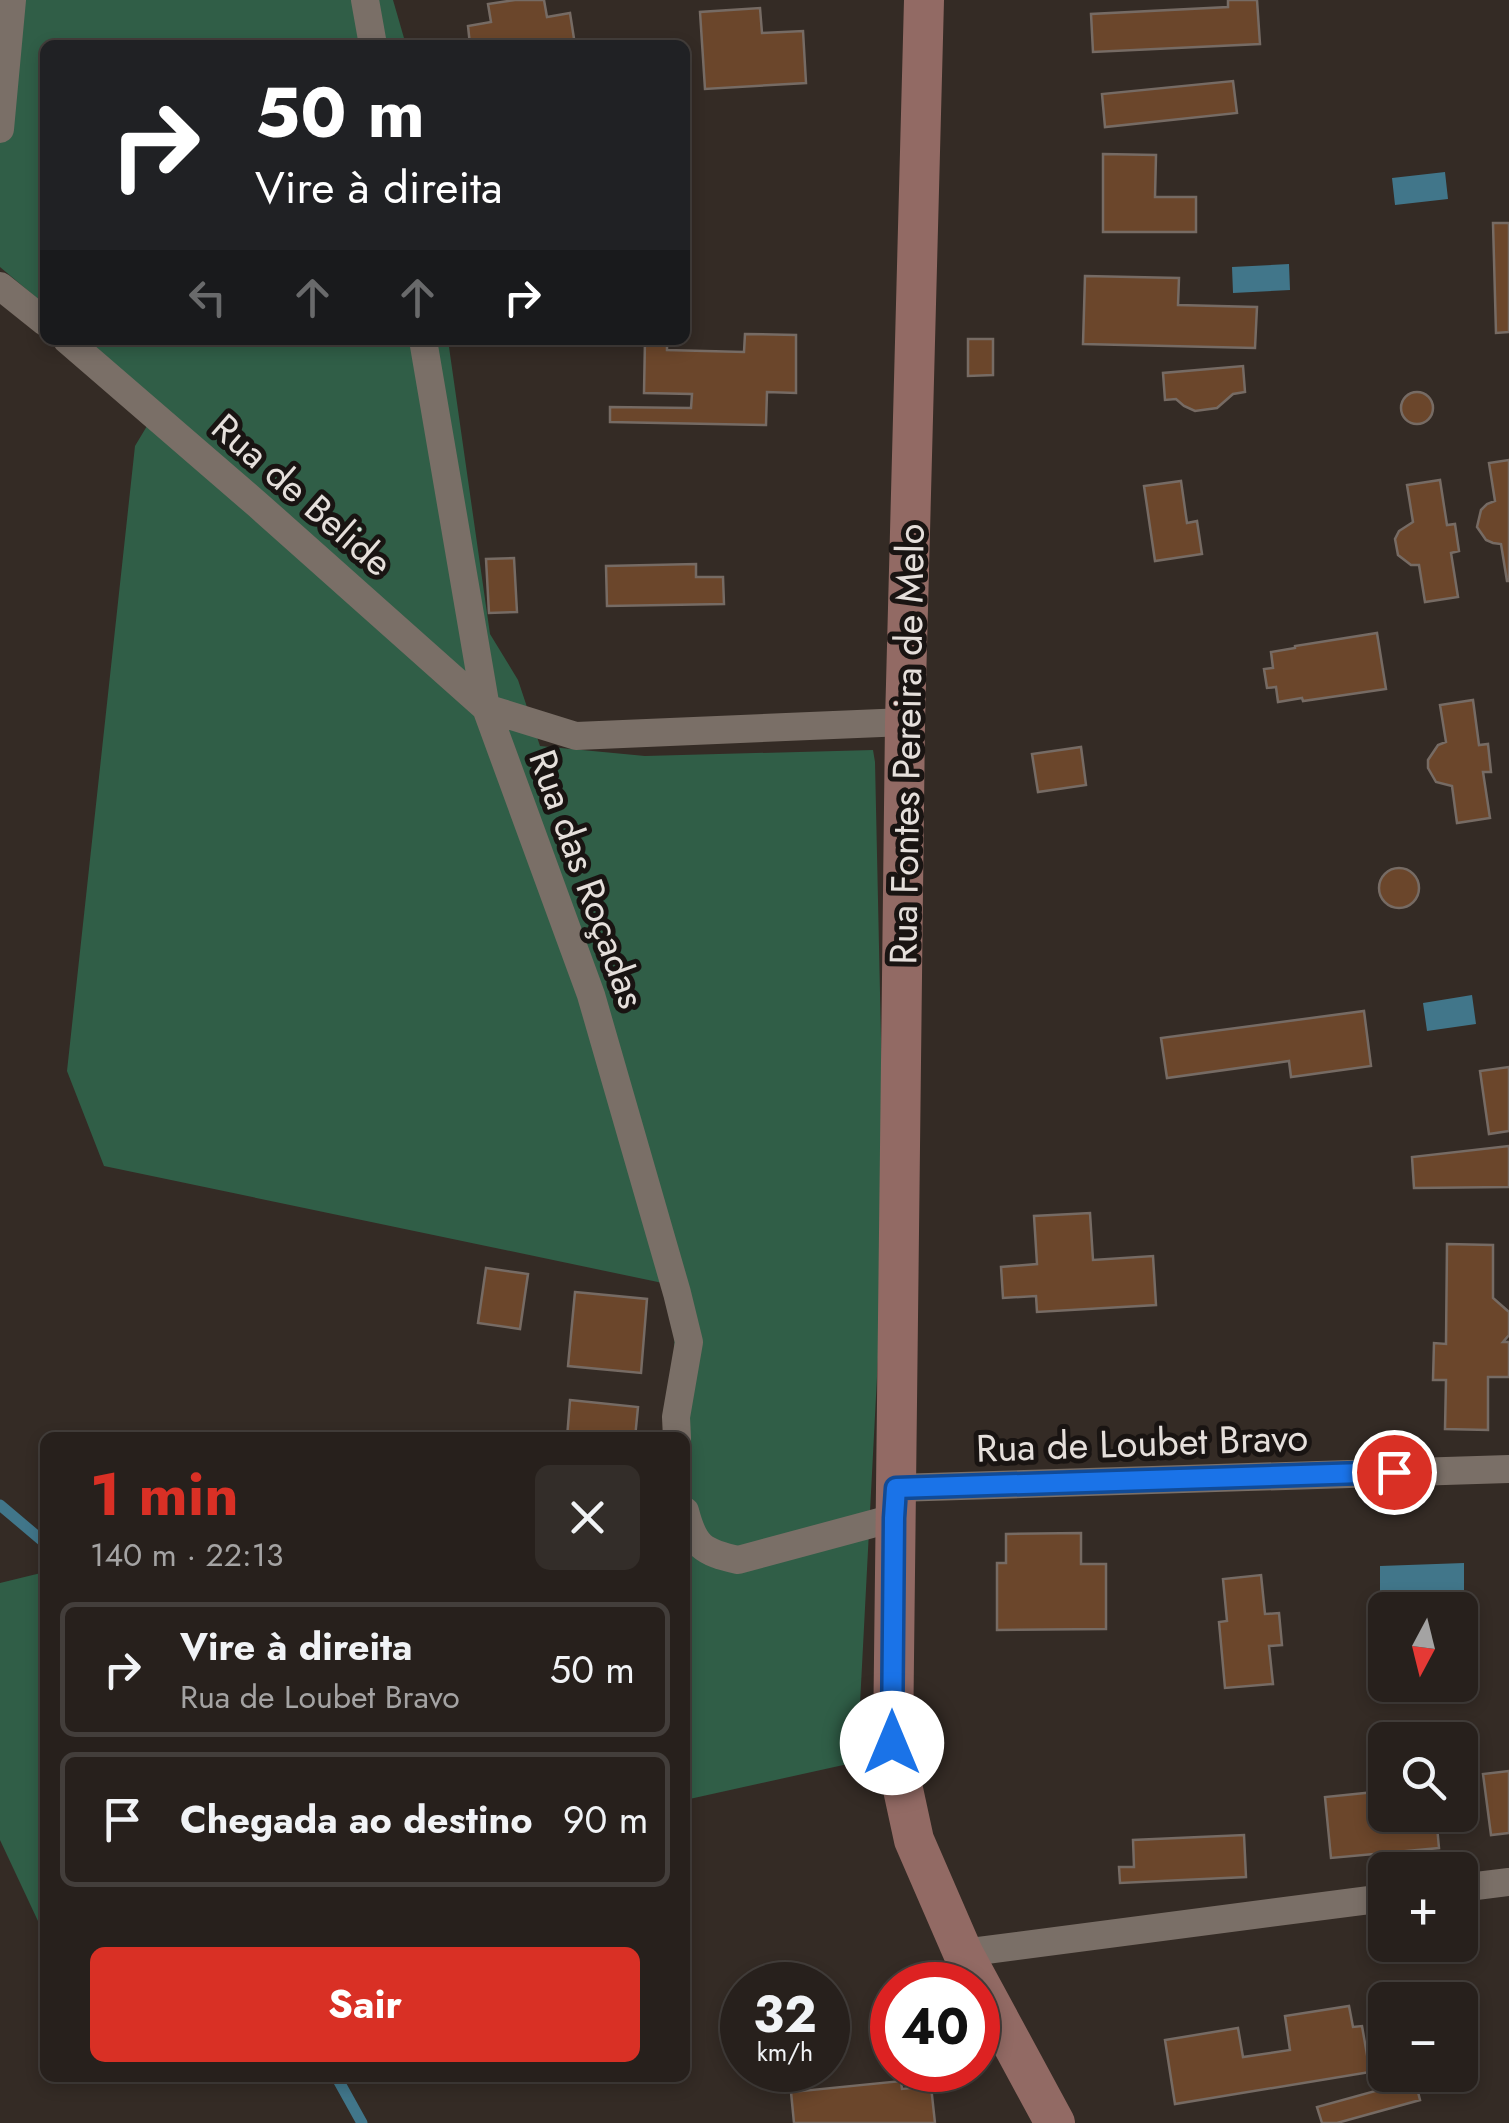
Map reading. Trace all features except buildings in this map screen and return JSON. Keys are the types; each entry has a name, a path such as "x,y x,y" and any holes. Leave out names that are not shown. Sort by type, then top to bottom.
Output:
{"street":[{"path":"0,129 12,0"},
{"path":"365,0 372,40"},
{"name":"Rua Fontes Pereira de Melo","path":"924,0 906,722 892,1743 914,1840 964,1954 1055,2123"},
{"path":"0,286 40,318"},
{"name":"Rua de Belide","path":"73,345 486,708"},
{"name":"Rua das Roçadas","path":"424,345 486,708 591,995 677,1293 688,1342 676,1417 677,1432"},
{"path":"486,708 576,736 906,722"},
{"name":"Rua de Loubet Bravo","path":"895,1503 1509,1469"},
{"path":"690,1531 713,1554 738,1560 895,1503"},
{"path":"1478,1886 1509,1882"},
{"path":"964,1954 1368,1900"}],"green space":[{"path":"0,0 393,0 405,40 40,40 40,301 0,267"},
{"path":"92,345 449,345 490,634 518,680 540,746 645,756 873,750 885,1223 857,1762 690,1799 690,1432 670,1432 677,1286 104,1166 67,1071 135,446 159,406"},
{"path":"40,1573 40,1925 0,1840 0,1583"}],"water":[{"path":"1445,172 1448,199 1395,205 1392,178"},
{"path":"1289,264 1290,290 1233,293 1232,267"},
{"path":"1472,995 1476,1024 1427,1031 1423,1003"},
{"path":"1464,1563 1464,1592 1380,1592 1380,1566"}],"waterway":[{"path":"0,1505 40,1539"},
{"path":"339,2082 362,2123"}],"route":[{"path":"892,1743 896,1488 1394,1472"}]}
